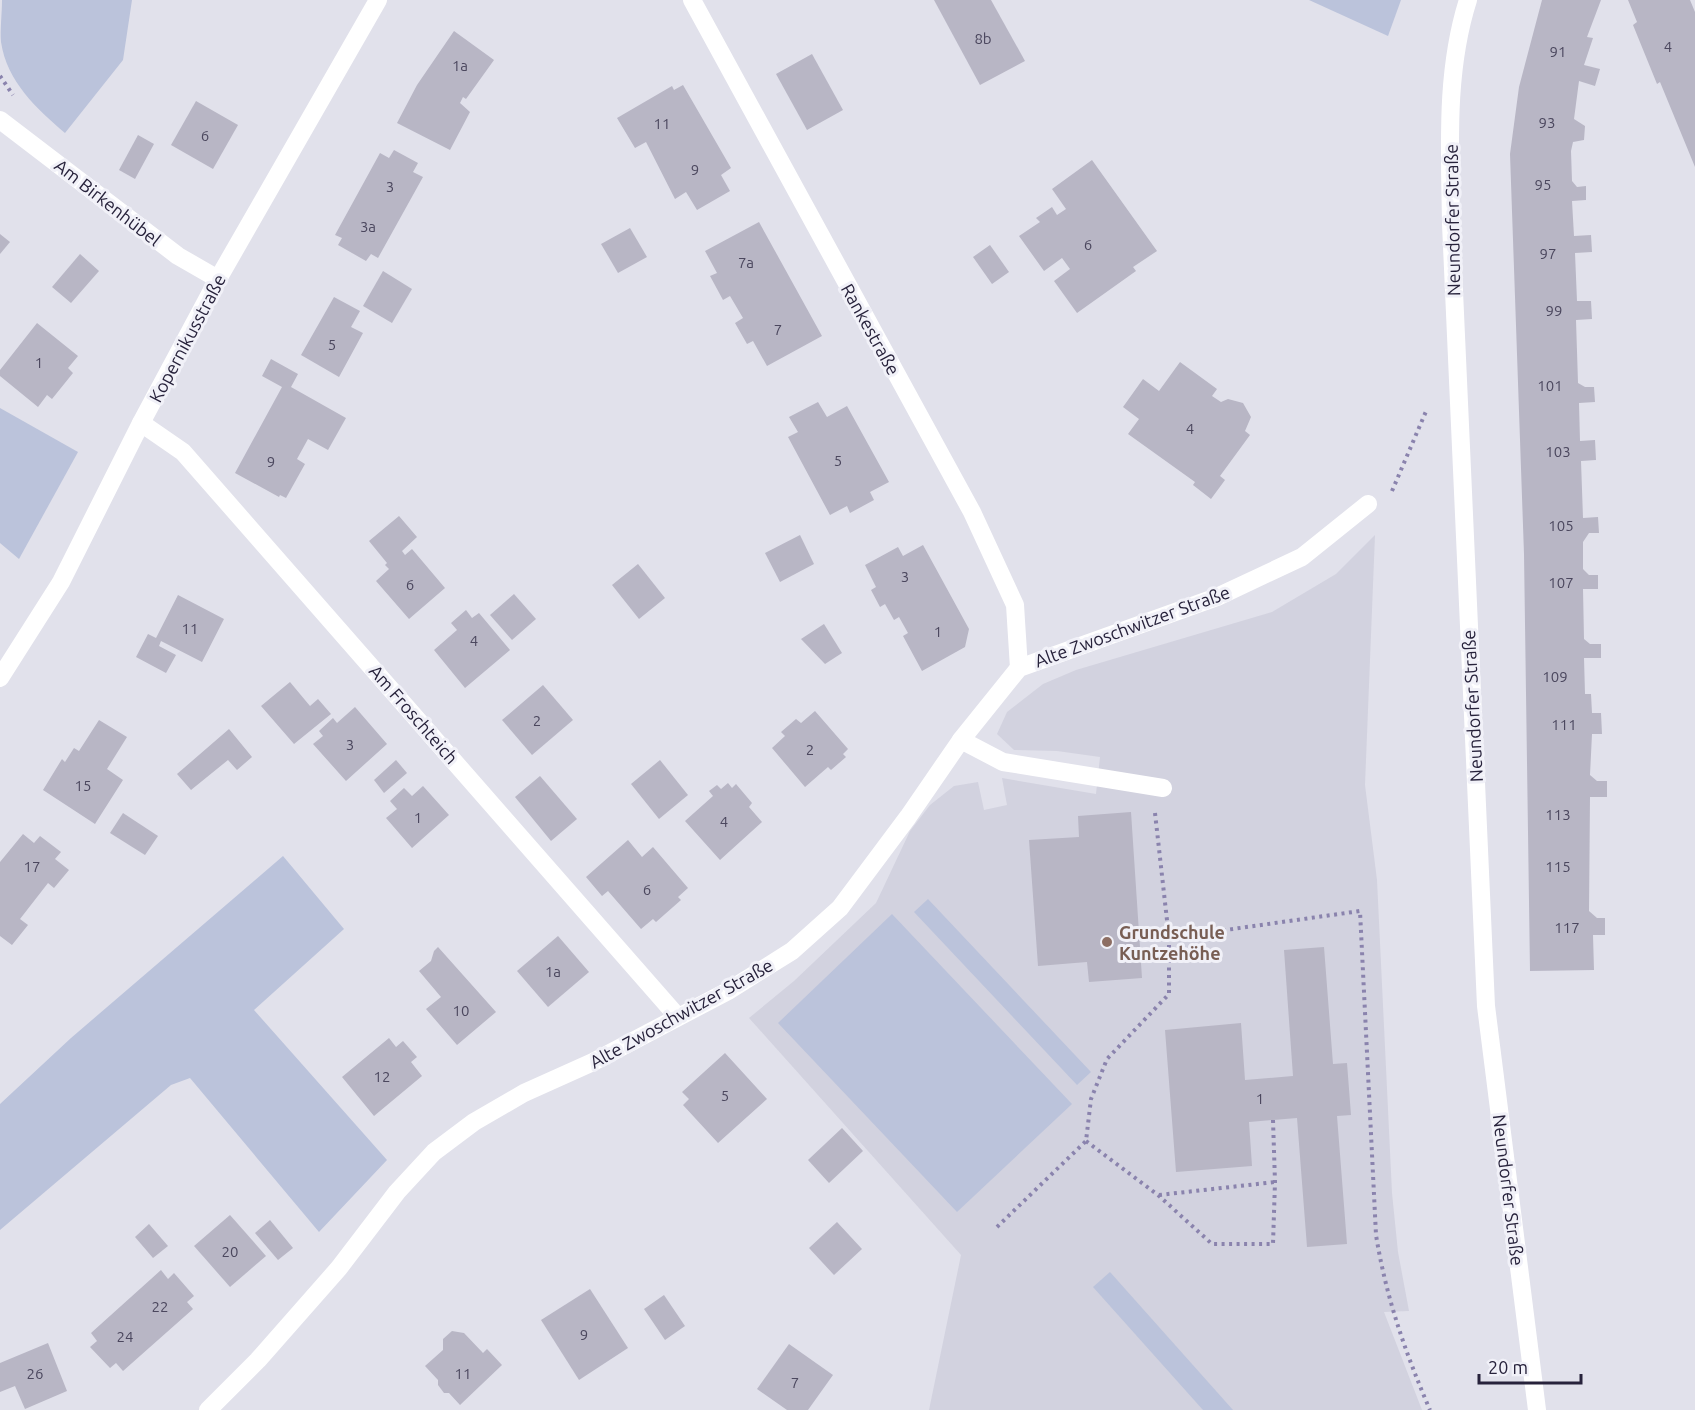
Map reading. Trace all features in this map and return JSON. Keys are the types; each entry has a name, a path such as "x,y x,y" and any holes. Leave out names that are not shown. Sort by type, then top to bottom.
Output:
{"street":[{"name":"Kopernikusstraße","path":"0,678 61,582 141,423 218,279 378,0"},
{"name":"Rankestraße","path":"692,0 972,512 1015,605 1019,668"},
{"name":"Neundorfer Straße","path":"1468,0 1455,55 1450,129 1451,224 1486,1006 1537,1410"},
{"name":"Am Birkenhübel","path":"0,120 178,256 218,279"},
{"name":"Am Froschteich","path":"141,423 183,452 677,1016"},
{"name":"Alte Zwoschwitzer Straße","path":"208,1410 258,1360 332,1276 397,1192 434,1152 474,1122 524,1093 593,1062 728,991 792,951 840,909 961,740 1019,668 1217,597 1302,557 1368,504"},
{"path":"961,740 1003,762 1163,788"}],"path":[{"path":"997,1227 1086,1141 1090,1099 1107,1059 1169,994 1169,938 1154,806 1163,788"},
{"path":"1169,938 1360,911 1376,1235 1383,1282 1394,1318 1405,1353 1430,1410"},
{"path":"1086,1141 1158,1195 1212,1244 1273,1244 1275,1182 1273,1120"},
{"path":"1158,1195 1275,1182"}],"shaded area":[{"path":"2,0 132,0 123,60 65,133 25,94 10,70 1,42"},
{"path":"1309,0 1401,0 1388,36"},
{"path":"0,408 78,452 19,559 0,543"},
{"name":"Grundschule Kuntzehöhe","path":"1375,535 1365,785 1377,880 1392,1193 1398,1252 1409,1311 1384,1312 1422,1410 929,1410 961,1255 749,1018 794,981 876,903 910,831 930,805 954,786 978,782 984,810 1007,805 1002,778 1096,794 1100,757 1057,751 1014,750 997,734 1007,712 1043,684 1076,670 1272,612 1336,574"},
{"path":"283,856 344,929 254,1010 387,1160 319,1232 190,1078 171,1085 0,1230 0,1104 71,1038"},
{"path":"928,899 1091,1072 1077,1085 914,912"},
{"path":"892,914 1072,1104 957,1212 778,1023"},
{"path":"1110,1272 1233,1410 1203,1410 1093,1287"}],"building":[{"path":"934,0 991,0 1025,61 980,85"},
{"path":"1542,0 1601,0 1587,37 1593,38 1584,65 1600,69 1595,86 1579,81 1574,119 1585,126 1584,140 1573,142 1571,151 1572,181 1577,187 1586,186 1586,200 1572,201 1574,236 1591,235 1592,252 1575,253 1577,301 1591,301 1592,319 1576,320 1578,383 1585,387 1594,387 1595,402 1579,403 1580,441 1595,440 1596,460 1581,461 1583,518 1598,517 1599,533 1589,533 1583,542 1583,569 1589,575 1598,575 1598,589 1583,589 1584,639 1590,644 1601,644 1601,658 1584,658 1585,694 1591,694 1592,713 1601,713 1602,734 1592,734 1590,775 1597,781 1607,781 1607,797 1590,797 1589,911 1597,918 1605,918 1605,935 1593,935 1594,970 1530,971 1524,554 1510,154 1519,87"},
{"path":"1628,0 1690,0 1695,12 1695,167 1660,82 1657,84 1633,25 1637,22"},
{"path":"454,31 494,60 466,99 463,97 460,103 470,112 450,150 397,123 417,85"},
{"path":"812,54 843,110 807,130 776,74"},
{"path":"683,85 731,168 721,175 730,191 697,210 686,192 675,199 646,142 635,148 617,118 672,86 674,90"},
{"path":"196,101 238,125 213,169 171,145"},
{"path":"138,135 154,144 135,179 119,170"},
{"path":"394,150 418,163 413,172 423,177 378,258 371,254 366,261 338,245 342,238 335,235 380,153 389,158"},
{"path":"1092,160 1157,251 1133,267 1136,271 1077,313 1054,281 1070,269 1062,258 1044,271 1019,236 1040,222 1036,218 1052,207 1057,215 1066,209 1052,189"},
{"path":"759,222 822,336 767,366 753,341 747,344 735,323 743,318 730,296 723,300 710,276 717,273 705,251"},
{"path":"630,228 647,257 618,273 601,244"},
{"path":"0,234 10,242 0,254"},
{"path":"990,245 1009,272 992,284 973,257"},
{"path":"80,254 99,271 71,303 52,287"},
{"path":"383,271 412,289 392,323 363,306"},
{"path":"334,297 360,311 351,327 363,333 339,377 301,355"},
{"path":"37,323 78,356 68,368 73,373 52,399 47,395 38,407 0,376 0,370"},
{"path":"271,359 298,374 291,387 346,418 328,450 308,439 297,459 305,464 286,498 280,495 279,497 235,473 282,387 262,376"},
{"path":"1180,362 1217,389 1212,396 1221,402 1228,399 1243,403 1251,417 1245,431 1250,435 1220,476 1225,480 1211,499 1193,485 1195,482 1128,434 1139,419 1123,407 1143,379 1159,391"},
{"path":"818,402 827,417 847,406 889,482 870,492 874,500 850,513 847,506 830,515 788,437 798,432 789,417"},
{"path":"399,516 417,537 402,551 405,555 412,549 445,588 409,619 376,581 389,569 385,565 387,563 369,541"},
{"path":"800,535 814,564 780,582 765,553"},
{"path":"923,545 969,629 965,647 922,671 903,636 908,633 899,617 894,620 885,604 880,607 871,590 876,587 865,565 898,547 903,556"},
{"path":"638,564 665,598 639,619 612,585"},
{"path":"514,594 536,619 512,640 490,615"},
{"path":"178,595 224,619 202,662 161,641 159,646 176,655 166,673 136,657 148,634 156,638"},
{"path":"466,610 472,618 479,613 510,650 465,688 434,650 457,630 451,623"},
{"path":"824,624 842,653 825,664 801,639"},
{"path":"290,682 310,706 318,699 331,714 294,744 261,706"},
{"path":"543,685 573,720 532,755 502,720"},
{"path":"355,707 387,744 346,781 313,744 323,736 319,731 333,718 337,723"},
{"path":"815,711 848,749 843,754 846,757 831,770 828,767 805,787 772,748 785,736 781,732 796,719 801,723"},
{"path":"99,720 127,737 107,769 123,780 95,824 43,790 62,759 65,762 74,748 79,751"},
{"path":"229,729 252,757 237,770 228,760 191,790 177,774"},
{"path":"396,760 407,773 384,793 374,780"},
{"path":"660,760 688,795 659,819 631,784"},
{"path":"540,776 577,819 551,841 515,797"},
{"path":"728,783 732,788 736,784 752,803 749,807 762,822 720,860 685,821 713,796 709,791 717,785 721,789"},
{"path":"423,786 449,815 412,848 386,818 397,809 390,801 404,788 412,796"},
{"path":"1131,812 1142,978 1089,982 1087,962 1038,966 1029,840 1079,837 1078,816"},
{"path":"123,813 158,836 145,855 110,833"},
{"path":"23,834 34,843 40,836 61,852 55,859 69,870 54,888 48,883 20,919 28,925 12,945 0,936 0,862"},
{"path":"628,840 642,857 653,847 688,888 678,897 681,900 656,922 653,919 641,929 608,891 602,896 586,877"},
{"path":"558,936 589,972 548,1007 517,971"},
{"path":"438,947 496,1012 457,1045 426,1009 441,997 419,971 431,961"},
{"path":"1324,947 1333,1064 1347,1063 1351,1115 1337,1116 1347,1244 1307,1247 1297,1118 1249,1122 1252,1166 1176,1172 1165,1030 1241,1023 1245,1080 1293,1076 1284,950"},
{"path":"389,1038 396,1047 403,1041 417,1057 411,1062 422,1076 374,1116 342,1077"},
{"path":"725,1053 767,1099 718,1143 683,1105 689,1099 682,1092"},
{"path":"842,1128 863,1151 829,1183 808,1160"},
{"path":"230,1215 266,1256 230,1287 194,1246"},
{"path":"270,1220 293,1248 278,1260 255,1233"},
{"path":"837,1222 862,1249 834,1275 809,1248"},
{"path":"149,1224 168,1246 153,1258 135,1237"},
{"path":"161,1270 168,1279 174,1273 194,1296 187,1302 193,1309 123,1371 116,1363 110,1368 90,1347 97,1341 91,1333"},
{"path":"590,1289 628,1348 579,1380 541,1320"},
{"path":"664,1295 685,1326 665,1340 644,1309"},
{"path":"452,1331 464,1333 483,1353 487,1349 502,1365 460,1405 449,1393 444,1393 438,1385 438,1380 425,1366 443,1350 443,1339"},
{"path":"48,1343 67,1391 25,1409 15,1386 0,1392 0,1363"},
{"path":"789,1344 833,1375 808,1410 787,1410 757,1389"}],"place":[{"name":"Grundschule Kuntzehöhe","path":"1107,942"}]}
